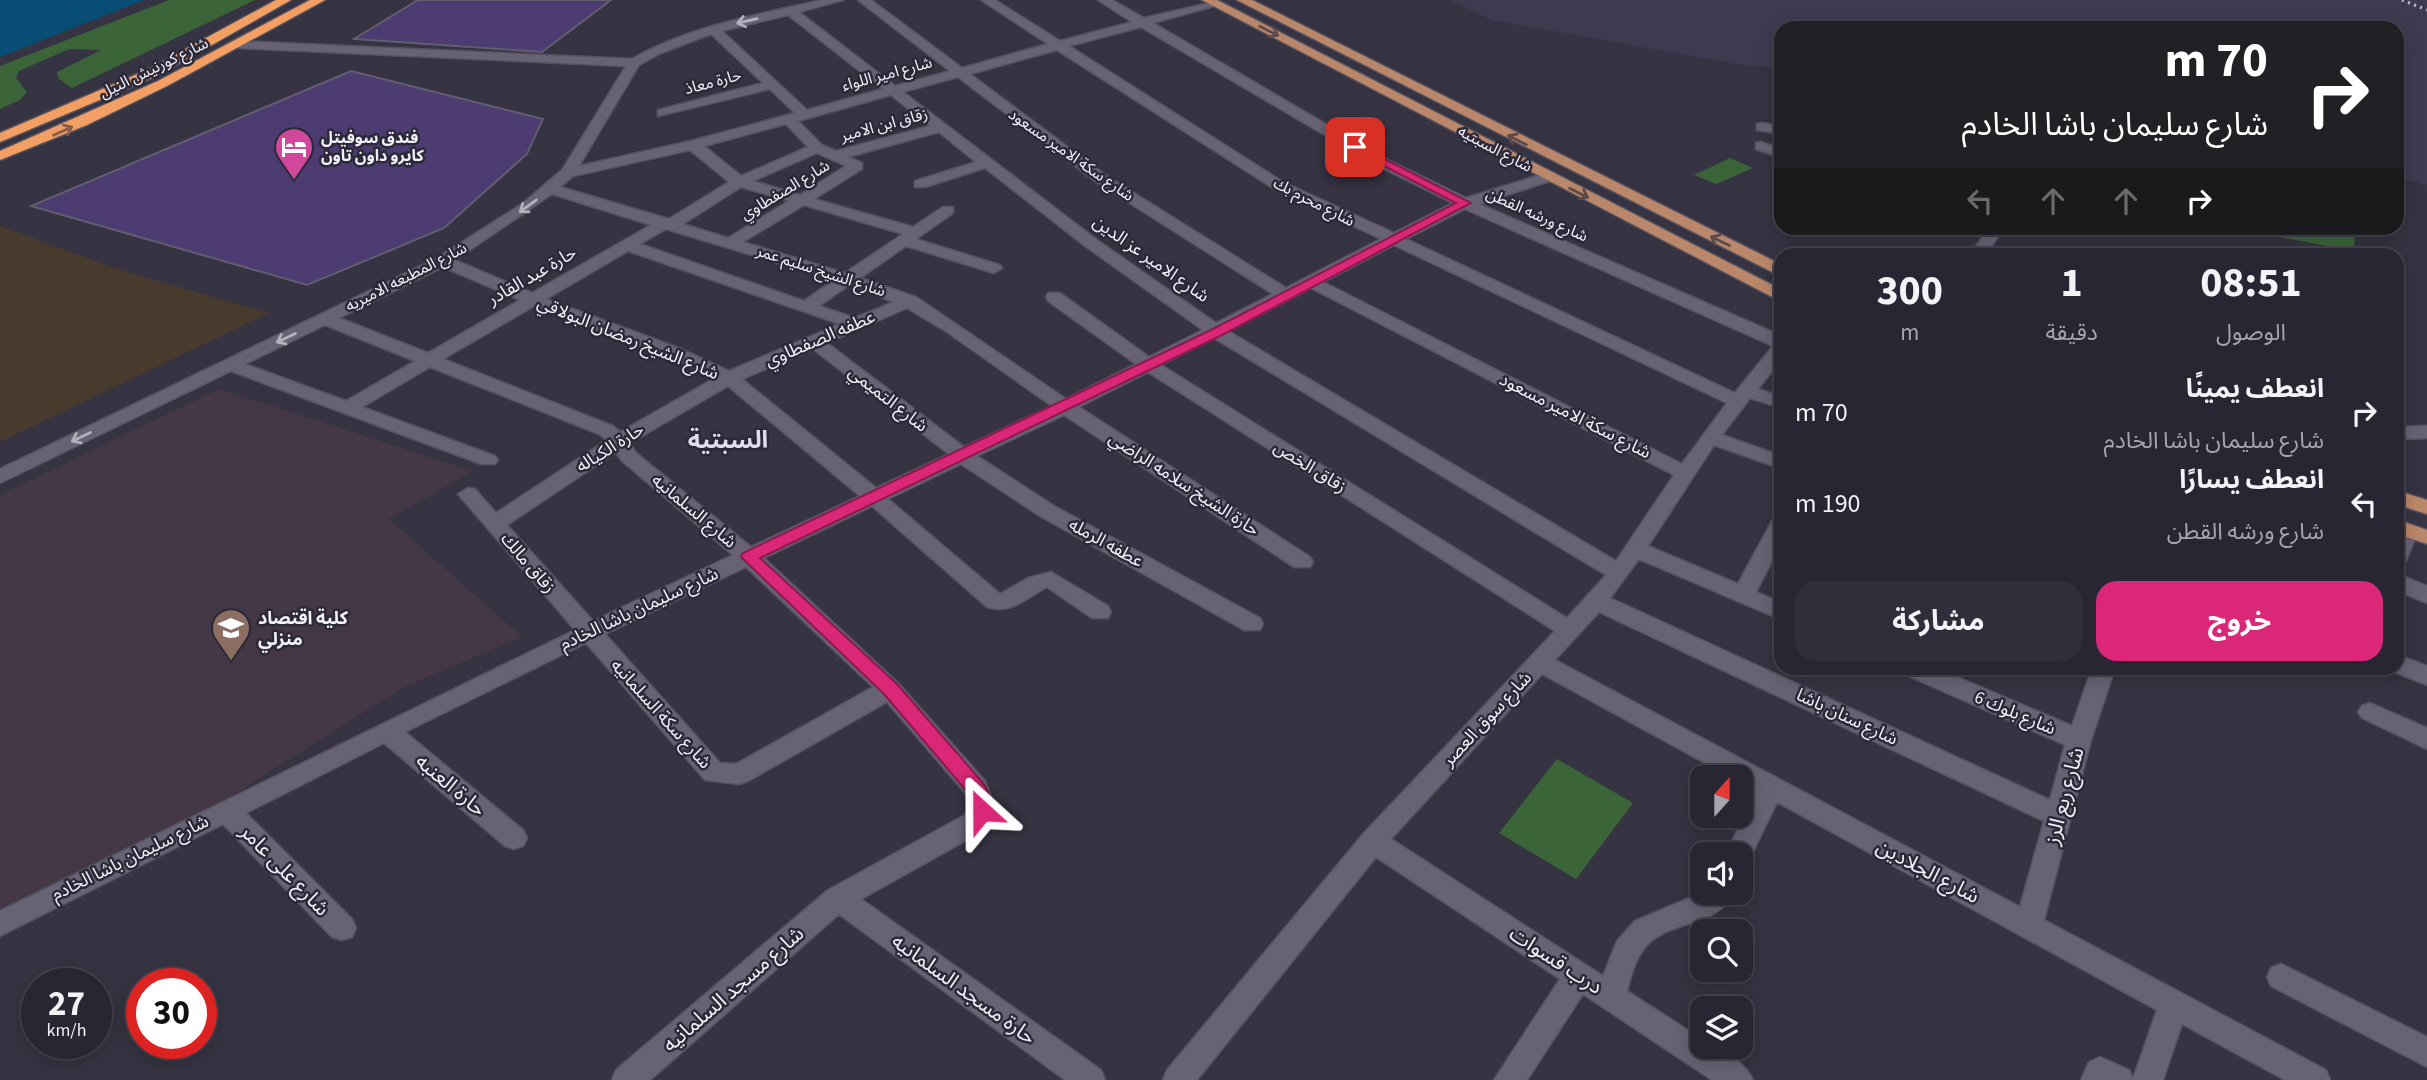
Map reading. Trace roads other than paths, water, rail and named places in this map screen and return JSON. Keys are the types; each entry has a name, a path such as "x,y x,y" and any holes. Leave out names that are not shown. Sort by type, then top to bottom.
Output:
{"highway":[{"name":"شارع كورنيش النيل","path":"0,138 154,72 285,0"},
{"name":"شارع كورنيش النيل","path":"0,156 118,107 319,0"}],"main road":[{"name":"شارع السبتيه","path":"1243,0 1774,268"},
{"name":"شارع السبتيه","path":"1211,1 1774,293"},
{"path":"2404,500 2427,508"}],"street":[{"path":"239,44 634,63 657,50 713,29 837,0"},
{"name":"شارع سكة الامير مسعود","path":"864,0 1100,178 1288,296"},
{"name":"شارع محرم بك","path":"987,0 1278,185 1394,242 1742,396 1774,402"},
{"name":"شارع ورشه القطن","path":"1104,0 1379,161 1465,203 1774,340"},
{"name":"شارع امير اللواء","path":"568,173 694,145 1058,46 1211,1"},
{"name":"شارع الامير عز الدين","path":"790,11 1091,243 1217,332 1619,573"},
{"path":"713,29 804,114"},
{"name":"شارع المطبعه الاميريه","path":"0,477 443,261 551,188 568,173 634,63"},
{"name":"حارة معاذ","path":"663,113 772,85"},
{"name":"شارع الصفطاوي","path":"731,243 857,166 817,148 789,119"},
{"name":"زقاق ابن الامير","path":"834,156 942,127"},
{"path":"1762,127 1774,129"},
{"path":"694,145 739,183 802,200 994,268"},
{"path":"1760,146 1774,151"},
{"name":"حارة عبد القادر","path":"347,408 626,245 739,183 817,148"},
{"path":"920,184 987,163"},
{"name":"شارع سليمان باشا الخادم","path":"0,923 588,633 1065,407 1394,242 1465,203 1548,177"},
{"name":"شارع الشيخ سليم عمر","path":"551,188 910,301 948,321 1065,407"},
{"path":"806,306 948,210"},
{"path":"626,245 856,324"},
{"name":"شارع الشيخ رمضان البولاقي","path":"443,261 533,300 675,353 729,378 875,498 995,602 1007,602 1038,582 1051,579 1100,612"},
{"name":"شارع سكة الامير مسعود","path":"1313,283 1687,474"},
{"name":"زقاق الخص","path":"1055,297 1149,365 1570,630"},
{"name":"عطفه الصفطاوي","path":"729,378 910,301"},
{"name":"شارع السلمانيه","path":"325,319 590,422 619,441 628,456 749,557 890,689 976,789 983,801 982,811 974,823 838,898"},
{"name":"شارع التميمي","path":"814,341 963,456"},
{"name":"شارع سوق العصر","path":"1178,1080 1373,841 1597,601 1619,573 1710,437 1774,354"},
{"path":"230,365 488,460"},
{"name":"حارة الكياله","path":"494,524 619,441 729,378"},
{"name":"حارة الشيخ سلامه الراضي","path":"1065,407 1302,562"},
{"path":"2404,433 2427,432"},
{"path":"1710,437 1774,460"},
{"name":"عطفه الرمله","path":"963,456 1047,510 1252,624"},
{"name":"زقاق مالك","path":"468,494 588,633"},
{"path":"1743,595 1774,539"},
{"path":"1636,548 1774,609"},
{"path":"2404,585 2427,595"},
{"name":"شارع سنان باشا","path":"1597,601 2059,816"},
{"name":"شارع سكة السلمانيه","path":"588,633 714,773 739,774 890,689"},
{"name":"شارع الجلادين","path":"1540,662 2315,1080"},
{"path":"2404,667 2427,677"},
{"name":"شارع ربع الرز","path":"2029,925 2079,740 2102,675"},
{"name":"شارع بلوك 6","path":"1949,676 2079,740"},
{"path":"2370,712 2427,739"},
{"name":"حارة العنبه","path":"388,732 514,838"},
{"path":"1745,842 1771,787"},
{"name":"شارع على عامر","path":"228,812 342,928"},
{"name":"درب قسوات","path":"1373,841 1738,1080"},
{"name":"شارع مسجد السلمانيه","path":"627,1080 838,898"},
{"name":"حارة مسجد السلمانيه","path":"838,898 1090,1080"},
{"path":"1611,997 1627,950 1636,936 1649,926 1709,905"},
{"path":"1508,1080 1579,975"},
{"path":"2281,977 2427,1053"},
{"path":"2148,1080 2175,1004"},
{"path":"2096,1080 2100,1072 2118,1080"}],"water":[{"path":"0,0 144,0 0,57"}],"railway":[{"path":"2402,0 2427,10"}],"place":[{"name":"فندق سوفيتل كايرو داون تاون","path":"294,181"},
{"name":"كلية اقتصاد منزلي","path":"231,662"}],"district":[{"name":"السبتية","path":"728,440"}]}
